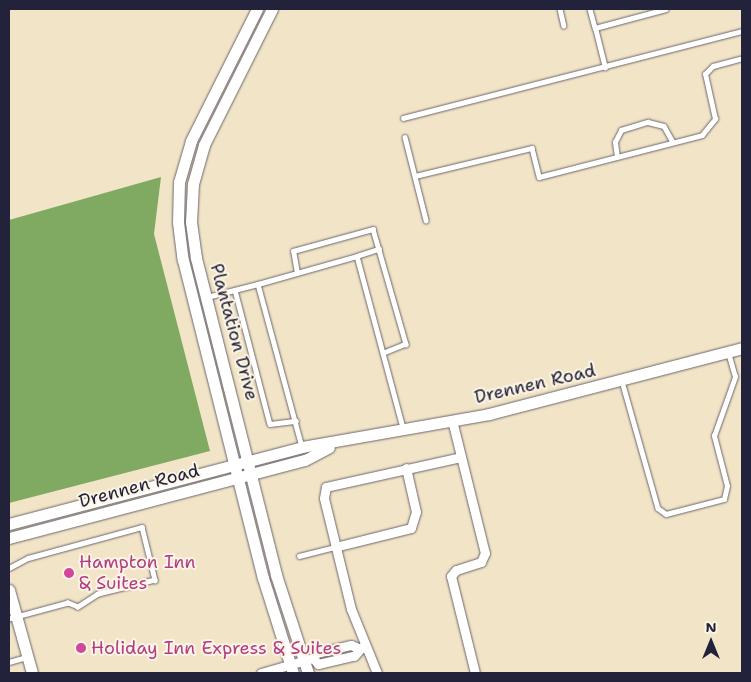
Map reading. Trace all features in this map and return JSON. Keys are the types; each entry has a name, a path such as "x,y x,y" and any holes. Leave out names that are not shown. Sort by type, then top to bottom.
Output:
{"street":[{"name":"Plantation Drive","path":"257,9 217,81 182,172 178,222 194,301 240,478 263,578 292,669"},
{"name":"Plantation Drive","path":"272,9 229,87 195,174 191,222 206,298 249,461 276,575 308,660 308,673"},
{"path":"182,172 195,174"},
{"name":"Drennen Road","path":"9,524 302,447 333,445 452,420 622,381 742,348"},
{"path":"452,420 485,553 481,562 456,570 452,580 475,673"},
{"name":"Drennen Road","path":"9,538 305,460 333,445"},
{"path":"377,673 361,647 324,498 326,487 461,457"},
{"path":"335,547 411,528 416,512 406,468"},
{"path":"9,593 12,618 32,673"},
{"path":"261,673 292,669 308,660 316,652 335,648 361,647"},
{"path":"308,660 318,664 338,660 354,656 361,647"},
{"path":"335,648 338,660"}],"lane":[{"path":"561,9 564,26"},
{"path":"590,9 605,68"},
{"path":"595,28 666,9"},
{"path":"403,118 605,68 742,31"},
{"path":"415,176 532,148 539,177 702,135 713,126 715,119 705,74 713,66 742,58"},
{"path":"617,157 617,136 635,125 659,123 673,142"},
{"path":"405,137 426,220"},
{"path":"297,273 293,250 373,229 406,344 384,353"},
{"path":"194,301 379,249"},
{"path":"357,256 404,429"},
{"path":"258,284 302,447"},
{"path":"235,290 270,424 296,421"},
{"path":"622,381 658,508 666,514 724,499 727,486 714,436 735,376 728,352"},
{"path":"9,568 28,558 142,527 155,580 98,594 78,607 68,603 12,618"},
{"path":"299,556 335,547"},
{"path":"9,662 27,656"}],"green space":[{"path":"161,177 154,234 210,451 9,503 9,220"}],"place":[{"name":"Hampton Inn & Suites","path":"69,573"},
{"name":"Holiday Inn Express & Suites","path":"81,648"}]}
